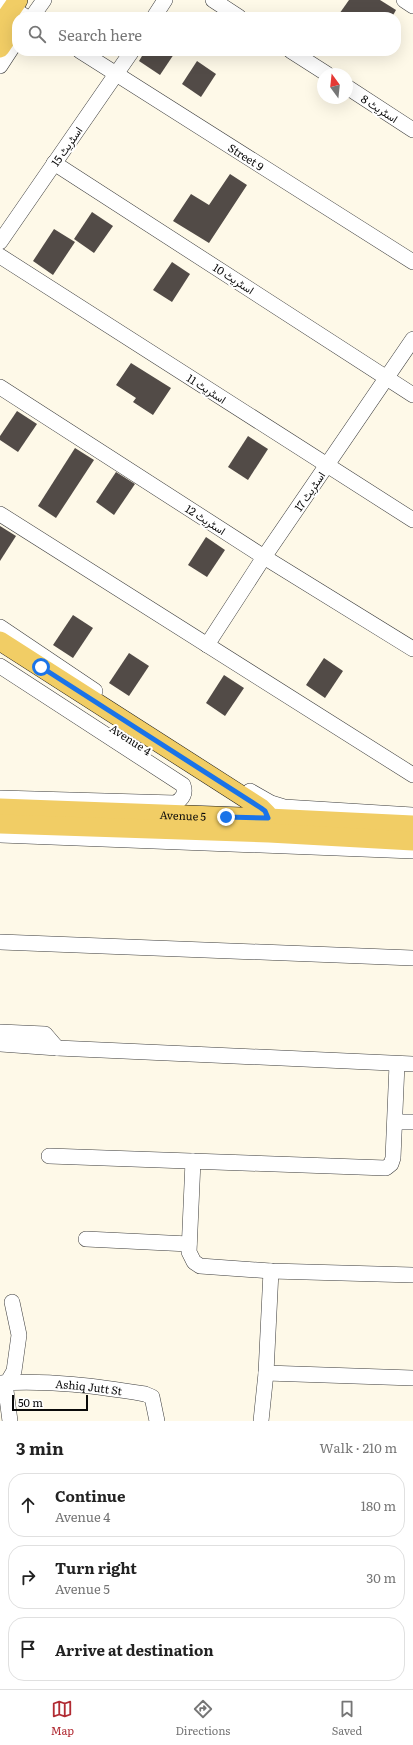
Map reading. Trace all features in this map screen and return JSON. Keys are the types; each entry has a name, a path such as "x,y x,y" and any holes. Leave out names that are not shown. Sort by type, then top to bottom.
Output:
{"main road":[{"path":"0,26 12,14"},
{"path":"0,48 12,20"},
{"name":"Avenue 4","path":"0,641 261,808 265,811 269,825"},
{"name":"Avenue 4","path":"0,654 242,810 246,813 248,825"},
{"name":"Avenue 5","path":"0,808 248,825"},
{"name":"Avenue 5","path":"0,824 269,825 380,831 413,825"},
{"name":"Avenue 5","path":"380,831 413,841"}],"street":[{"path":"17,9 44,0"},
{"path":"157,12 165,0"},
{"path":"213,0 231,12"},
{"path":"404,0 413,6"},
{"path":"0,66 12,48"},
{"name":"Street 9","path":"88,56 413,262"},
{"name":"اسٹریٹ 15","path":"0,242 129,56"},
{"path":"300,56 318,68"},
{"name":"اسٹریٹ 8","path":"353,91 413,130"},
{"name":"اسٹریٹ 10","path":"54,163 413,394"},
{"name":"اسٹریٹ 11","path":"0,256 413,520"},
{"name":"اسٹریٹ 17","path":"207,645 264,557 413,339"},
{"name":"اسٹریٹ 12","path":"0,386 264,557 413,650"},
{"path":"0,514 413,775"},
{"path":"0,627 211,767 272,804 305,809 413,815"},
{"path":"0,666 182,785 184,793 183,797 175,803 0,798"},
{"path":"0,835 413,851"},
{"path":"0,942 413,958"},
{"path":"0,1032 45,1034 57,1048"},
{"path":"0,1044 57,1048 413,1064"},
{"path":"49,1156 386,1168 391,1164 393,1158 397,1064"},
{"path":"395,1122 413,1122"},
{"path":"193,1161 189,1244 191,1258 200,1266 271,1271 413,1276"},
{"path":"86,1239 189,1244"},
{"path":"261,1421 266,1373 271,1271"},
{"path":"10,1421 4,1383 14,1372 19,1335 12,1302"},
{"path":"266,1373 413,1378"},
{"name":"Ashiq Jutt St","path":"4,1383 33,1381 94,1385 145,1394 152,1397 157,1421"}],"building":[{"path":"349,0 380,0 396,10 395,12 341,12"},
{"path":"142,56 173,56 160,75 139,61"},
{"path":"197,61 216,74 201,97 182,84"},
{"path":"230,174 247,185 209,243 173,221 191,194 209,205"},
{"path":"92,212 113,226 94,253 74,239"},
{"path":"54,229 75,242 53,275 33,261"},
{"path":"172,262 190,274 172,302 153,290"},
{"path":"131,363 171,388 153,415 133,402 136,398 116,385"},
{"path":"17,411 37,424 18,452 0,440 0,436"},
{"path":"248,436 268,449 248,480 228,467"},
{"path":"75,448 94,460 56,518 38,506"},
{"path":"116,472 135,484 114,515 96,502"},
{"path":"0,526 16,536 0,561"},
{"path":"206,537 225,550 207,577 188,565"},
{"path":"73,615 93,628 73,658 53,645"},
{"path":"129,653 149,666 129,696 109,683"},
{"path":"324,658 343,671 325,698 306,685"},
{"path":"224,675 244,688 225,716 206,703"}],"route":[{"path":"41,667 261,808 265,811 268,818 226,817"}]}
